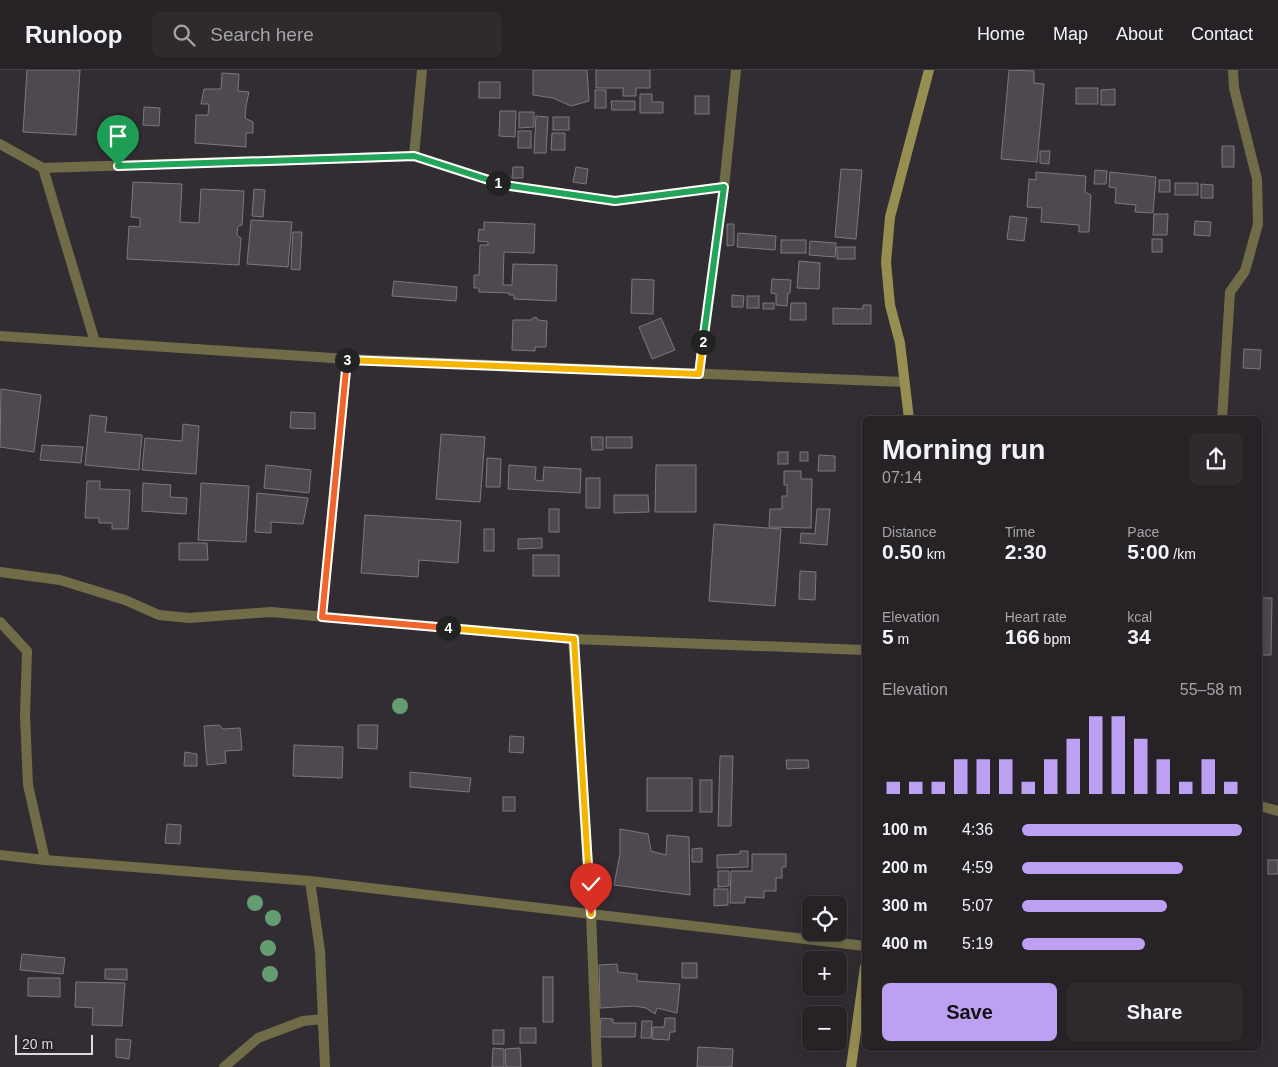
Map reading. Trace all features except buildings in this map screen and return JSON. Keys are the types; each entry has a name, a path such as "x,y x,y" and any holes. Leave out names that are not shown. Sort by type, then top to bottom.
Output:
{"street":[{"path":"414,156 422,70"},
{"path":"699,374 724,187 736,70"},
{"path":"909,416 900,343 890,305 886,262 890,217 929,70"},
{"path":"1222,416 1230,292 1245,271 1258,224 1257,179 1234,88 1233,70"},
{"path":"0,144 43,168 414,156 504,185 615,201 724,187"},
{"path":"43,168 95,342"},
{"path":"0,336 347,359 904,382"},
{"path":"322,617 347,359"},
{"path":"0,572 60,580 124,600 159,615 189,618 270,612 574,639 862,650"},
{"path":"0,622 27,651 25,716 28,785 45,860"},
{"path":"574,639 591,914 597,1067"},
{"path":"1262,807 1278,811"},
{"path":"0,855 310,881 862,946"},
{"path":"310,881 320,951 325,1067"},
{"path":"851,1067 862,988"},
{"path":"224,1067 258,1038 303,1021 323,1019 325,1067"}],"route":[{"path":"118,166 414,156 504,185 615,201 724,187 699,374 347,359 322,617 574,639 591,914"}]}
